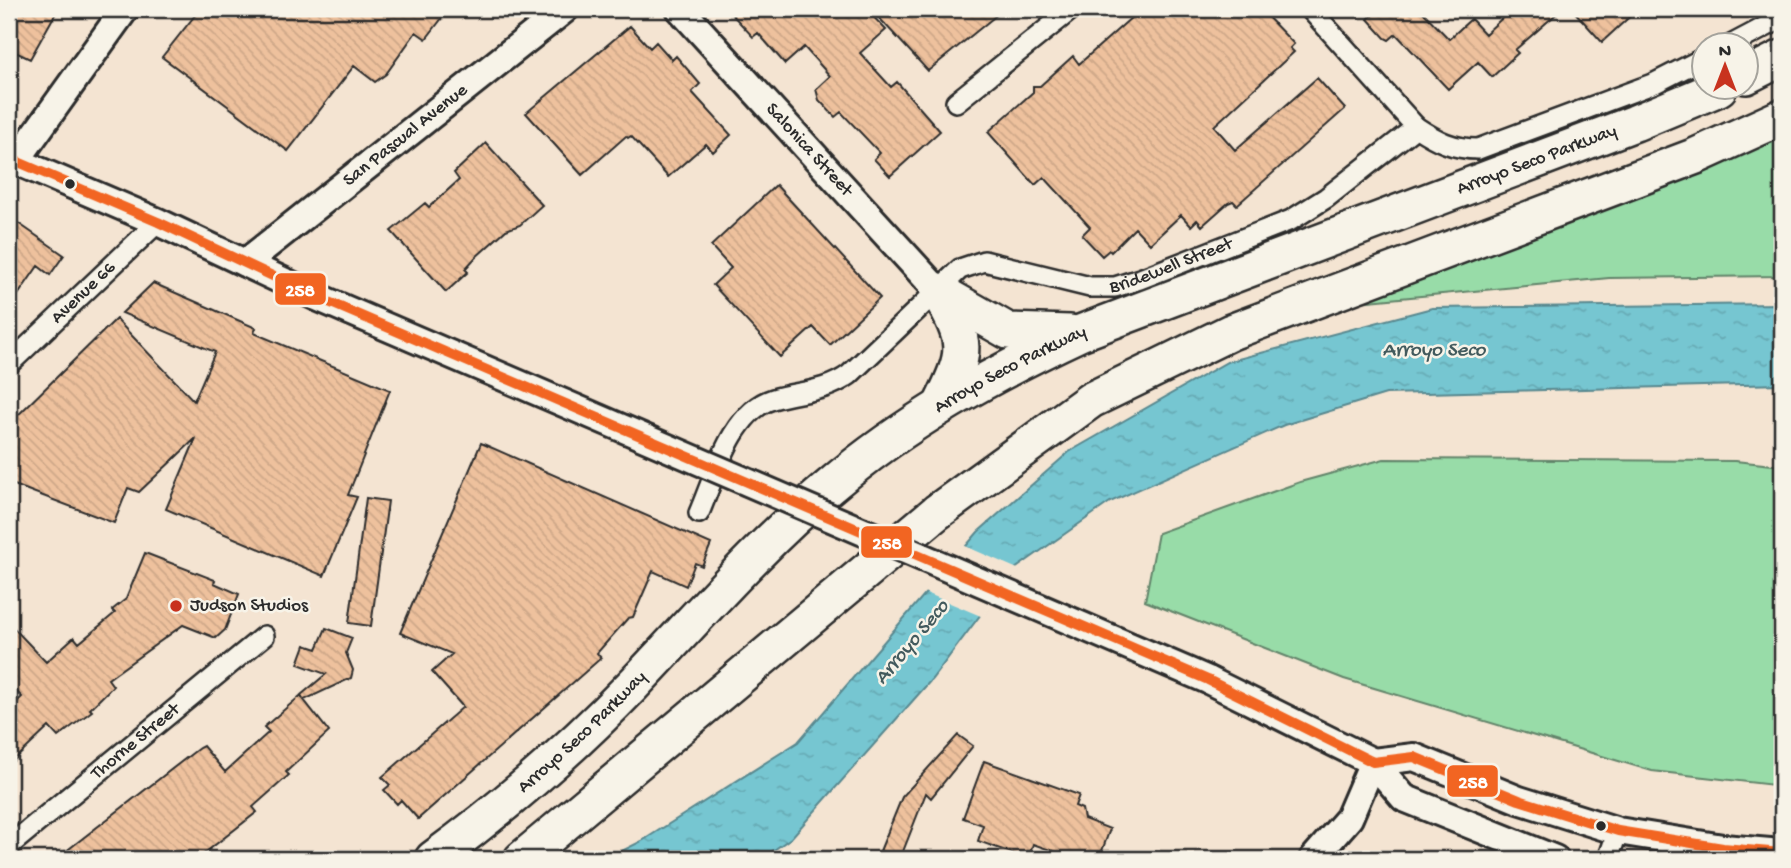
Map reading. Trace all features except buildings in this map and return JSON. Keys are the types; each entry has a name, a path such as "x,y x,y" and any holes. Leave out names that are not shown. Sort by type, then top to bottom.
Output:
{"highway":[{"path":"1760,69 1782,58"},
{"name":"Arroyo Seco Parkway","path":"433,859 492,816 562,754 632,686 719,590 829,486 891,438 941,405 1004,368 1080,333 1690,100"},
{"path":"522,859 937,512 1091,400 1231,332 1696,156 1782,117"},
{"path":"938,291 1008,331 1080,333"},
{"path":"938,291 956,322 963,343 959,368 941,405"}],"main road":[{"path":"125,9 13,160 158,222 317,297 1208,680 1373,762 1404,798 1555,859"},
{"name":"San Pascual Avenue","path":"245,263 565,9"},
{"name":"Salonica Street","path":"680,9 938,291"},
{"path":"1373,762 1414,757 1519,800 1618,831 1723,848 1782,853"},
{"path":"1313,859 1349,818 1373,762"}],"street":[{"path":"956,102 1072,9"},
{"path":"1310,9 1416,127 1437,141 1458,149 1478,149 1655,83 1690,65"},
{"path":"1756,32 1782,18"},
{"name":"Bridewell Street","path":"699,513 740,422 752,408 773,399 833,387 960,269 984,261 1090,287 1115,287 1291,220 1326,198 1416,127"},
{"name":"Avenue 66","path":"9,365 158,222"},
{"name":"Thorne Street","path":"9,846 264,636"},
{"path":"1608,859 1618,831"}],"green space":[{"path":"1782,133 1782,276 1609,278 1337,304"},
{"path":"1384,459 1735,461 1782,466 1782,786 1652,771 1344,679 1145,601 1158,533 1300,482"}],"water":[{"name":"Arroyo Seco","path":"1782,304 1782,384 1386,394 1284,425 1110,502 1015,569 932,679 791,838 761,859 606,859 642,841 798,742 978,532 1069,452 1227,362 1432,308"}],"pier":[{"path":"963,545 1020,570 983,617 924,592"}],"transit line":[{"name":"258","path":"9,158 158,222 317,297 1208,680 1373,762 1414,757 1519,800 1618,831 1723,848 1782,853"}],"place":[{"name":"Judson Studios","path":"176,606"}]}
